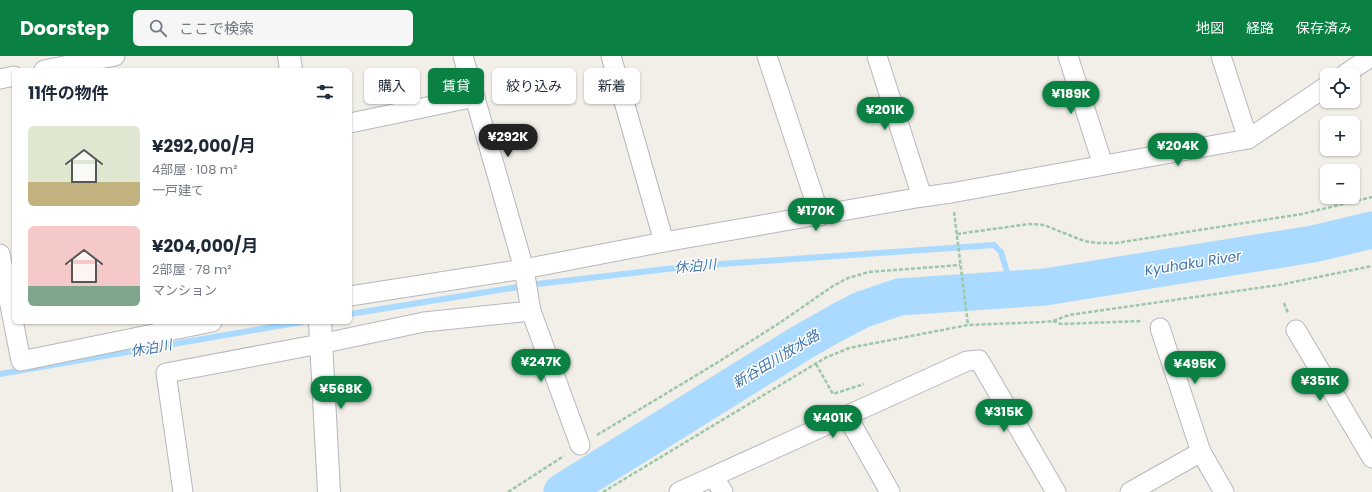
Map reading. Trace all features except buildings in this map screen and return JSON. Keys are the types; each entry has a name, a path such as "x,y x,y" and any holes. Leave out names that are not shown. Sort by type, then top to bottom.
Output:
{"street":[{"path":"289,56 291,68"},
{"path":"463,56 467,68"},
{"path":"610,56 664,242"},
{"path":"767,56 820,216"},
{"path":"877,56 922,197"},
{"path":"1068,56 1103,165"},
{"path":"1221,56 1248,139"},
{"path":"1354,68 1372,56"},
{"path":"57,68 111,60"},
{"path":"0,79 12,76"},
{"path":"352,296 524,270 664,242 951,193 1248,139 1320,91"},
{"path":"352,123 441,104"},
{"path":"477,104 524,270 532,311 580,445"},
{"path":"0,254 12,312"},
{"path":"183,492 166,373 320,332 532,311"},
{"path":"14,324 22,361 157,327 190,324"},
{"path":"1160,328 1201,452 1224,492"},
{"path":"1296,330 1372,458"},
{"path":"320,332 329,492"},
{"path":"680,492 967,361 980,360 1056,492"},
{"path":"846,416 890,492"},
{"path":"1130,492 1201,452"}],"path":[{"path":"957,234 1029,224 1044,225 1084,241 1116,244 1302,214 1372,197"},
{"path":"955,218 960,265 968,311 968,325"},
{"path":"508,492 580,445 715,364 781,322 833,286 848,278 869,272 960,265"},
{"path":"603,492 824,358 849,348 968,325 1053,321 1069,315 1279,285 1372,266"},
{"path":"1053,321 1061,324 1158,321 1160,328"},
{"path":"816,364 833,394 852,387"}],"waterway":[{"name":"新谷田川放水路","path":"562,492 801,343 861,310 899,297 1045,287 1313,244 1372,230"},
{"name":"休泊川","path":"352,314 537,284 693,266 994,245 1001,252 1012,289"},
{"name":"休泊川","path":"0,374 289,324"}],"water label":[{"name":"Kyuhaku River","path":"1193,263"}]}
